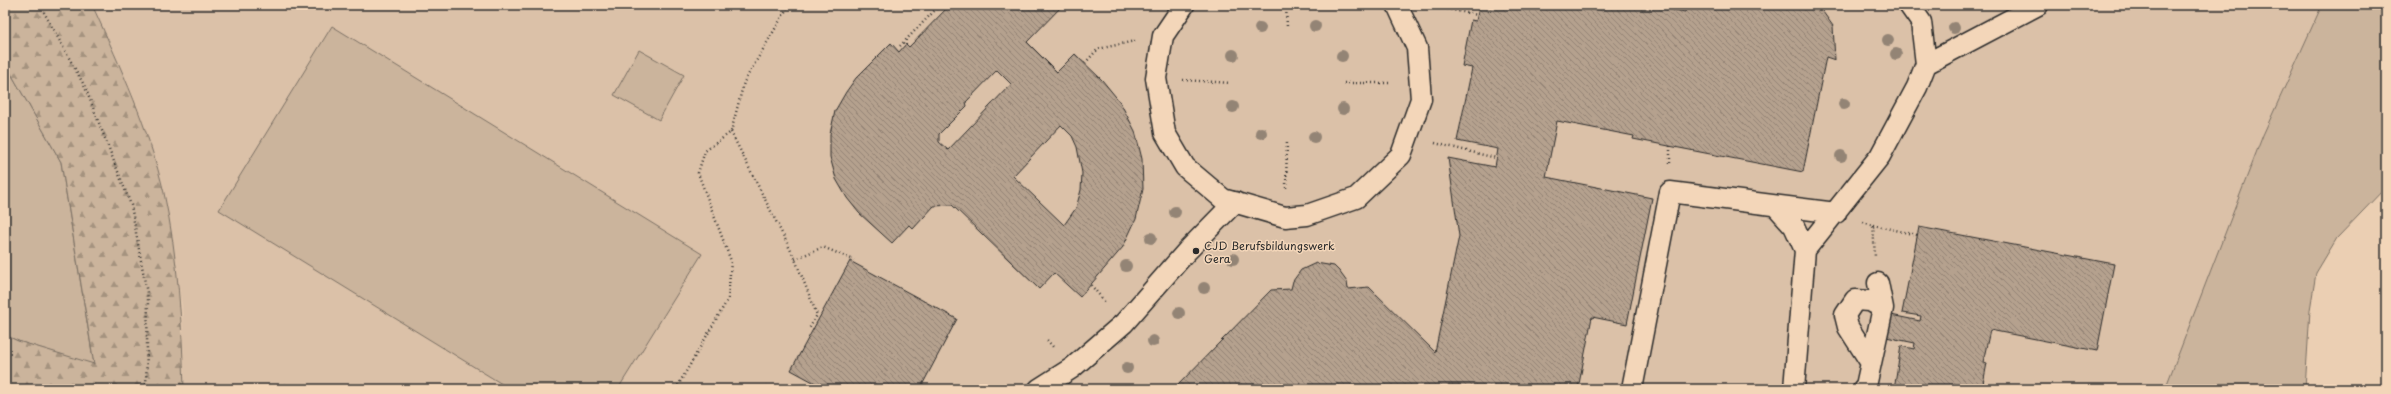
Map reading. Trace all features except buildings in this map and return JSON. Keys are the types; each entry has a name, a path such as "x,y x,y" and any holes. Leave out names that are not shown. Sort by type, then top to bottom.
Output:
{"lane":[{"path":"1184,5 1163,36 1156,78 1165,133 1185,167 1223,199 1285,217 1307,215 1356,198 1401,155 1421,99 1417,48 1396,5"},
{"path":"1805,250 1880,156 1917,87 1926,64 1921,22 1909,5"},
{"path":"1926,64 2038,5"},
{"path":"1632,389 1670,192 1836,213"},
{"path":"1039,389 1072,368 1124,323 1187,251 1235,202"},
{"path":"1776,206 1794,226 1805,250 1794,389"},
{"path":"1863,389 1866,386 1883,308 1878,283"},
{"path":"1871,363 1848,327 1845,314 1855,300 1870,300 1883,308"}],"path":[{"path":"40,5 85,87 131,205 148,299 146,389"},
{"path":"676,389 728,299 731,262 698,173 705,151 731,132 744,82 788,5"},
{"path":"900,46 940,5"},
{"path":"1286,5 1287,27"},
{"path":"1425,5 1478,15"},
{"path":"1677,5 1677,10"},
{"path":"1085,63 1098,50 1163,36"},
{"path":"1156,78 1230,83"},
{"path":"1344,83 1420,83"},
{"path":"731,132 795,259 817,315 809,329"},
{"path":"1408,137 1496,158"},
{"path":"1285,217 1288,140"},
{"path":"1873,224 1917,235"},
{"path":"1873,229 1875,259"},
{"path":"795,259 823,247 854,260"}],"shaded area":[{"name":"CJD Berufsbildungswerk Gera","path":"92,5 2322,5 2263,135 2165,389 184,389 182,308 164,193 133,96"}],"green space":[{"path":"5,5 92,5 94,9 134,99 151,146 164,193 176,266 184,389 5,389 5,335 18,341 94,364 61,162 5,63"},
{"path":"2322,5 2386,5 2386,187 2337,238 2316,273 2310,310 2305,389 2165,389 2263,135"},
{"path":"332,26 702,254 618,389 510,389 219,210"},
{"path":"639,50 684,75 659,120 614,95"},
{"path":"5,63 61,162 94,365 18,341 5,335"}],"place":[{"name":"CJD Berufsbildungswerk Gera","path":"1196,251"}]}
